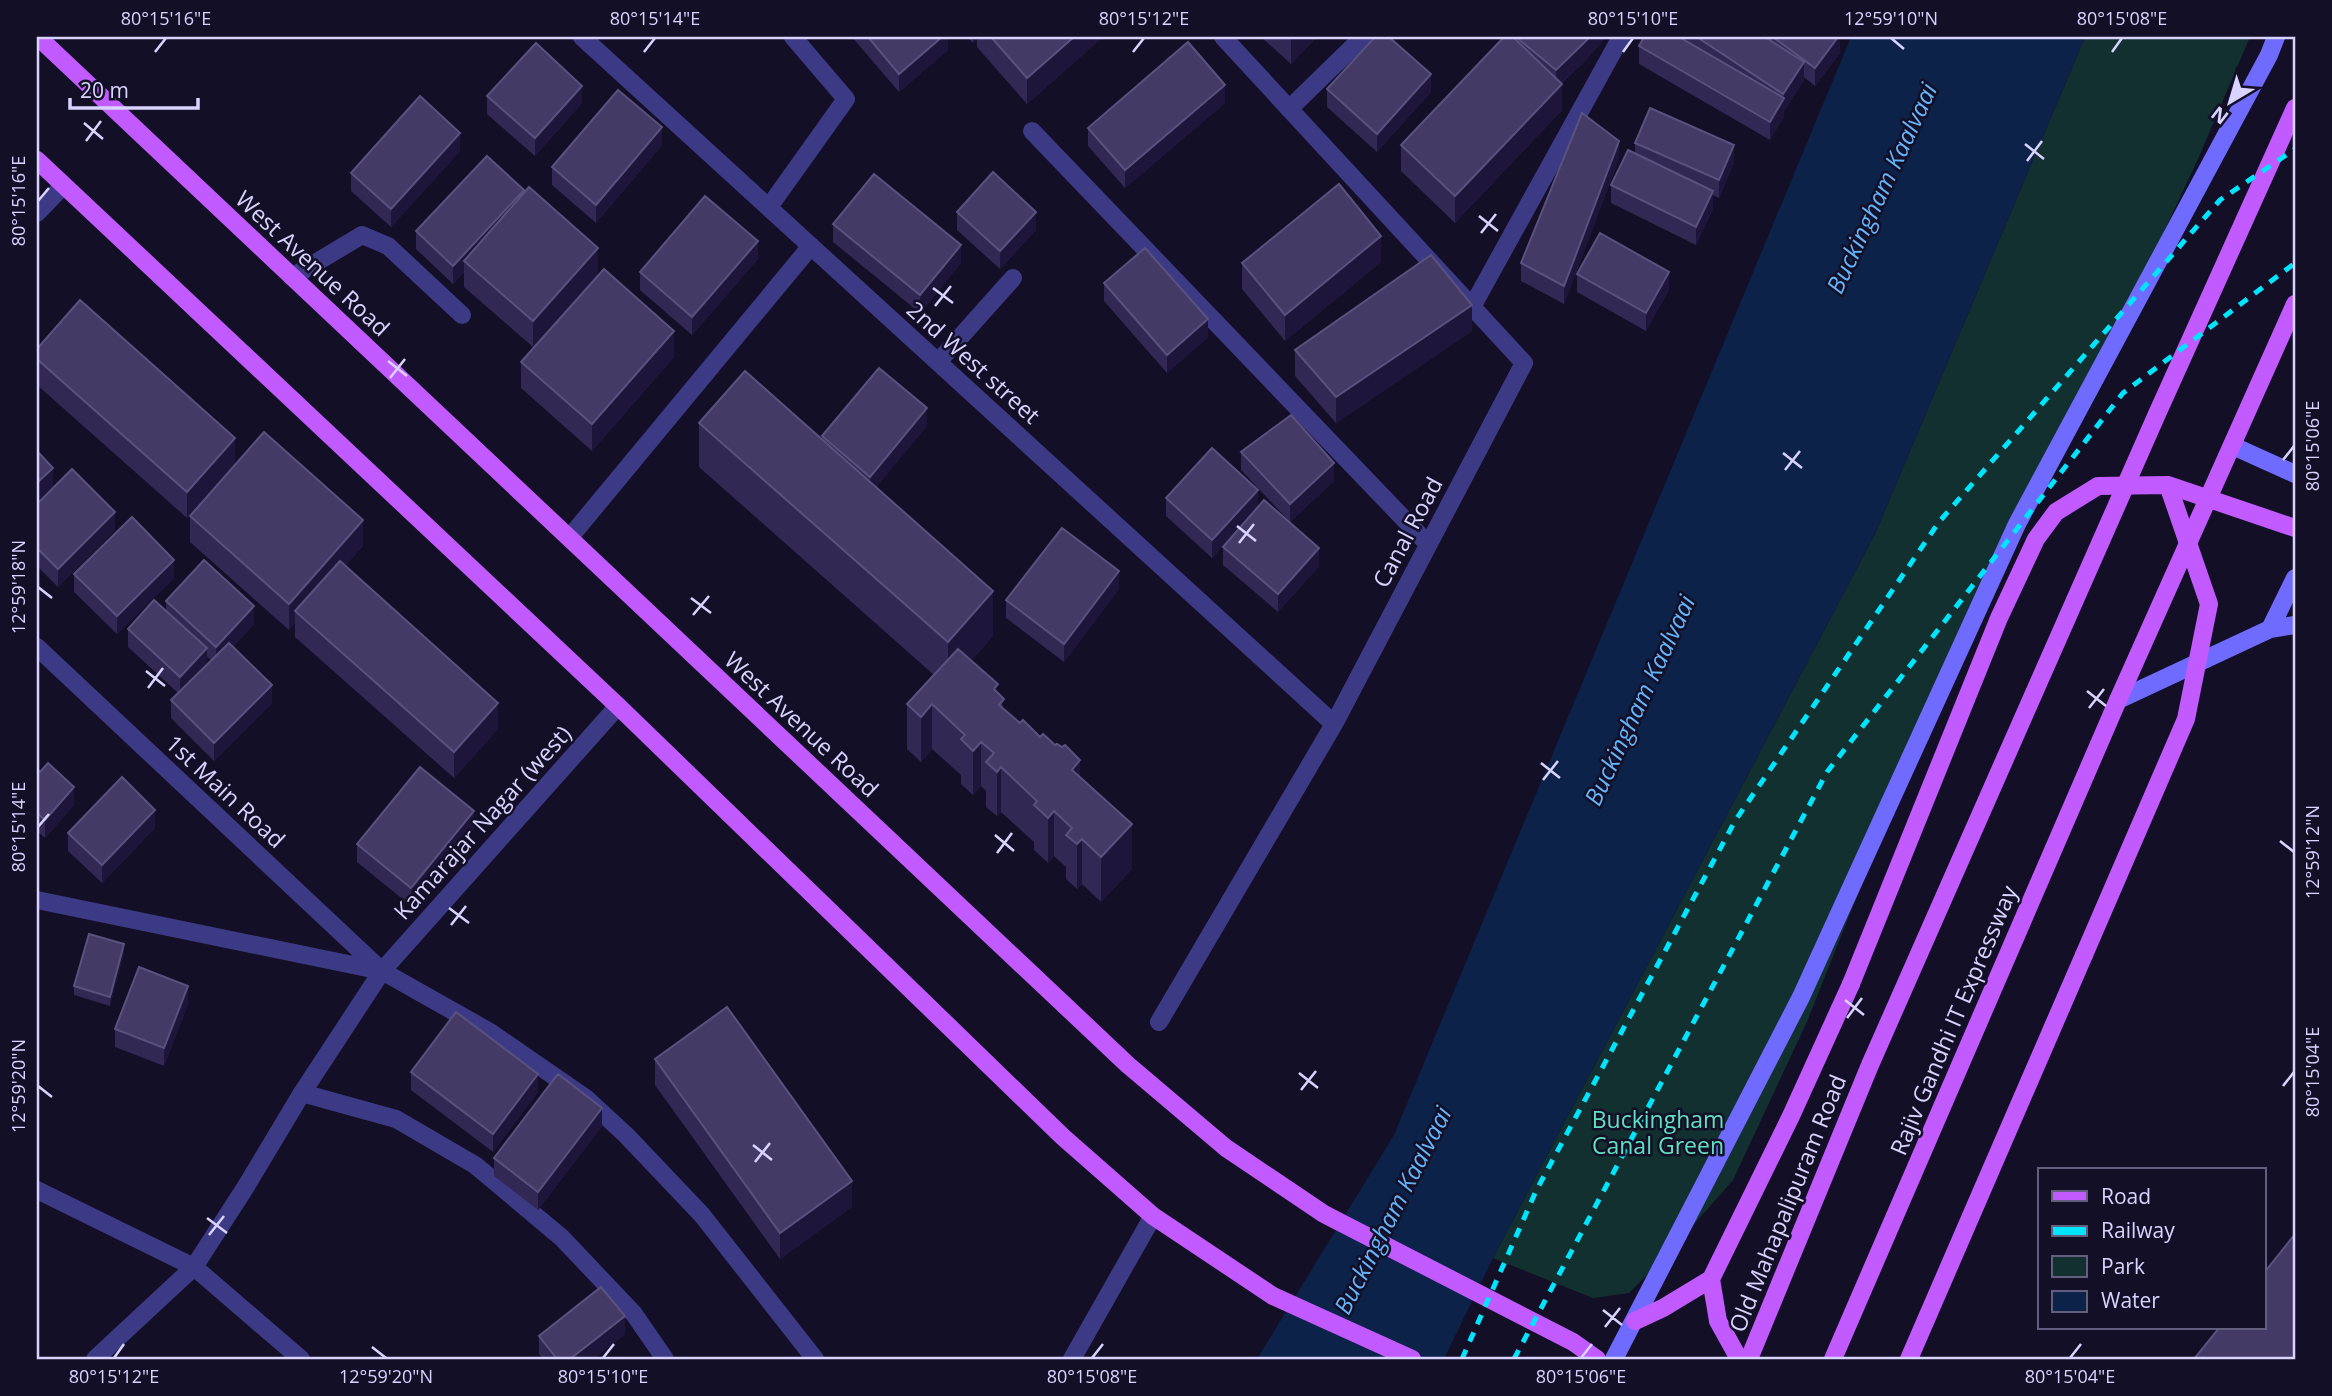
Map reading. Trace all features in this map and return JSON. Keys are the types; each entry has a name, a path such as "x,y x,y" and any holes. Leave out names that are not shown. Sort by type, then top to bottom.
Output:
{"main road":[{"name":"West Avenue Road","path":"37,37 1128,1065 1226,1148 1324,1214 1573,1342 1597,1359"},
{"path":"1614,1359 1801,997 2017,524 2269,55 2276,37"},
{"name":"Old Mahapalipuram Road","path":"1749,1359 1870,1065 2295,108"},
{"path":"37,160 618,706 1063,1137 1153,1216 1273,1296 1412,1359"},
{"path":"2295,304 2234,446 2295,474"},
{"name":"Rajiv Gandhi IT Expressway","path":"1833,1359 2118,700 2234,446"},
{"path":"1635,1321 1663,1308 1711,1279 1791,1116 1851,984 1999,618 2036,539 2056,512 2098,486 2168,485 2295,528"},
{"path":"1909,1359 2186,719 2209,604 2168,485"},
{"path":"2270,629 2295,578"},
{"path":"2118,700 2270,629 2295,625"},
{"path":"1711,1279 1718,1321 1739,1359"}],"street":[{"name":"2nd West street","path":"582,37 1334,724"},
{"path":"769,207 846,99 793,37"},
{"name":"Canal Road","path":"1159,1022 1334,724 1524,363 1223,37"},
{"path":"1289,109 1363,37"},
{"path":"1472,307 1621,37"},
{"path":"1032,131 1429,544"},
{"path":"37,213 63,186"},
{"path":"292,277 362,235 388,246 462,315"},
{"path":"570,537 811,246"},
{"path":"938,362 1013,278"},
{"name":"1st Main Road","path":"37,647 382,971"},
{"name":"Kamarajar Nagar (west)","path":"95,1359 194,1267 302,1093 382,971 618,706"},
{"path":"37,901 382,971 490,1032 587,1099 626,1135 702,1214 815,1359"},
{"path":"302,1093 397,1119 475,1165 562,1238 634,1314 665,1359"},
{"path":"37,1191 194,1267 301,1359"},
{"path":"1072,1359 1153,1216"}],"green space":[{"name":"Buckingham Canal Green","path":"2085,37 2250,37 2198,159 1881,836 1806,1024 1733,1180 1668,1254 1629,1293 1593,1298 1493,1258 1875,534"}],"water":[{"name":"Buckingham Kaalvaai","path":"1851,37 2085,37 1875,534 1493,1258 1444,1359 1257,1359 1394,1135"}],"building":[{"path":"868,37 942,37 899,74"},
{"path":"991,37 1074,37 1027,78"},
{"path":"1375,37 1389,37 1431,74 1377,134 1327,89"},
{"path":"1504,37 1513,37 1562,84 1455,196 1401,145"},
{"path":"1516,37 1590,37 1556,70"},
{"path":"1644,37 1679,37 1784,98 1770,122 1639,46"},
{"path":"1697,37 1765,37 1804,62 1783,94"},
{"path":"1773,37 1838,37 1815,68"},
{"path":"1188,42 1225,85 1125,170 1088,128"},
{"path":"536,43 582,86 535,138 487,96"},
{"path":"618,90 662,127 596,205 552,167"},
{"path":"420,96 460,133 391,209 351,173"},
{"path":"1650,108 1734,145 1719,180 1635,143"},
{"path":"1582,113 1619,141 1564,286 1521,263"},
{"path":"1628,150 1713,191 1696,227 1611,185"},
{"path":"487,156 524,190 453,266 416,231"},
{"path":"993,172 1036,212 1000,251 957,212"},
{"path":"874,174 961,245 920,295 833,224"},
{"path":"1339,184 1381,236 1285,315 1242,263"},
{"path":"529,187 598,248 533,321 464,261"},
{"path":"705,196 758,241 692,317 640,272"},
{"path":"1600,233 1669,272 1646,313 1577,274"},
{"path":"1145,248 1208,319 1167,355 1104,283"},
{"path":"1431,255 1472,305 1336,397 1295,350"},
{"path":"604,269 674,331 592,424 521,362"},
{"path":"80,300 235,438 187,492 37,359 37,349"},
{"path":"879,368 927,408 870,477 822,436"},
{"path":"745,371 993,591 948,642 699,423"},
{"path":"1291,415 1334,463 1290,504 1241,452"},
{"path":"264,432 363,520 289,604 190,516"},
{"path":"1212,448 1258,490 1212,540 1166,498"},
{"path":"37,451 53,468 37,483"},
{"path":"72,469 115,512 58,569 37,548 37,504"},
{"path":"1264,500 1319,548 1278,594 1223,547"},
{"path":"132,517 174,560 117,616 74,574"},
{"path":"1062,528 1119,571 1064,644 1006,600"},
{"path":"204,560 254,606 216,647 166,601"},
{"path":"340,561 498,703 454,752 295,611"},
{"path":"154,600 207,648 180,677 128,629"},
{"path":"229,643 272,685 214,743 171,700"},
{"path":"958,649 998,684 994,689 1004,699 999,705 1020,723 1023,720 1040,737 1043,734 1055,745 1065,745 1080,760 1072,770 1132,824 1101,857 1082,839 1077,844 1066,835 1072,828 1054,811 1048,818 1034,805 1037,801 1001,767 997,772 986,762 994,753 981,742 973,751 961,739 965,735 932,704 921,717 907,704"},
{"path":"48,763 74,787 45,820 37,813 37,769 40,772"},
{"path":"420,767 474,811 411,888 357,844"},
{"path":"122,777 155,810 102,865 68,833"},
{"path":"89,934 124,944 110,997 74,986"},
{"path":"139,967 188,986 164,1048 115,1029"},
{"path":"727,1007 852,1181 780,1233 655,1059"},
{"path":"456,1012 538,1074 493,1134 411,1072"},
{"path":"558,1074 602,1108 538,1192 494,1158"},
{"path":"2295,1234 2295,1359 2194,1359 2217,1330 2266,1330 2266,1270"},
{"path":"601,1287 625,1316 570,1359 557,1359 539,1336"}],"railway":[{"path":"1462,1359 1536,1191 1735,821 1939,522 2220,200 2295,149"},
{"path":"1514,1359 1827,772 2123,393 2295,263"}]}
